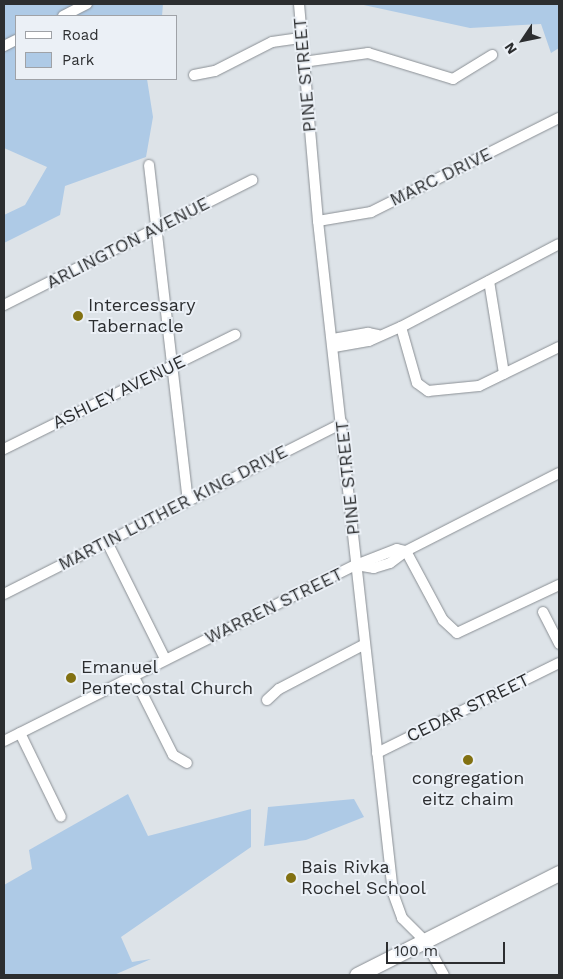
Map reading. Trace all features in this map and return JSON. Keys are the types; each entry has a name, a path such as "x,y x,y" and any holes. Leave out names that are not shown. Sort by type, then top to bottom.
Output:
{"highway":[{"path":"357,975 559,873"}],"street":[{"path":"65,15 87,4"},
{"name":"PINE STREET","path":"298,4 318,221 334,343 356,565 393,893 402,918 425,941 444,975"},
{"path":"194,75 215,71 272,42 302,38"},
{"path":"303,62 368,53 453,79 492,54"},
{"name":"MARC DRIVE","path":"318,221 371,212 559,118"},
{"path":"149,165 188,500"},
{"name":"ARLINGTON AVENUE","path":"4,306 252,180"},
{"path":"334,343 369,341 378,335 401,327 559,244"},
{"path":"489,281 504,374"},
{"path":"401,327 417,383 428,391 479,386 559,347"},
{"name":"ASHLEY AVENUE","path":"4,449 235,335"},
{"name":"MARTIN LUTHER KING DRIVE","path":"4,594 342,423"},
{"name":"WARREN STREET","path":"4,741 356,565 397,550 406,551 559,473"},
{"path":"107,542 165,659"},
{"path":"406,551 443,620 457,633 559,585"},
{"path":"544,612 559,644"},
{"path":"267,700 279,689 365,644"},
{"name":"CEDAR STREET","path":"377,753 559,663"},
{"path":"133,675 173,755 186,763"},
{"path":"20,733 61,816"}],"green space":[{"path":"4,4 163,4 162,15 15,15 15,80 147,80 153,117 146,157 65,186 60,215 4,243 4,215 25,205 47,167 4,148"},
{"path":"359,4 559,4 559,48 551,53 541,24 470,28"},
{"path":"128,794 148,836 251,809 251,847 121,937 132,962 151,959 114,975 4,975 4,885 32,869 29,850"},
{"path":"354,799 364,817 306,840 264,846 268,807"}],"place":[{"name":"Intercessary Tabernacle","path":"78,316"},
{"name":"Emanuel Pentecostal Church","path":"71,678"},
{"name":"congregation eitz chaim","path":"468,760"},
{"name":"Bais Rivka Rochel School","path":"291,878"}]}
